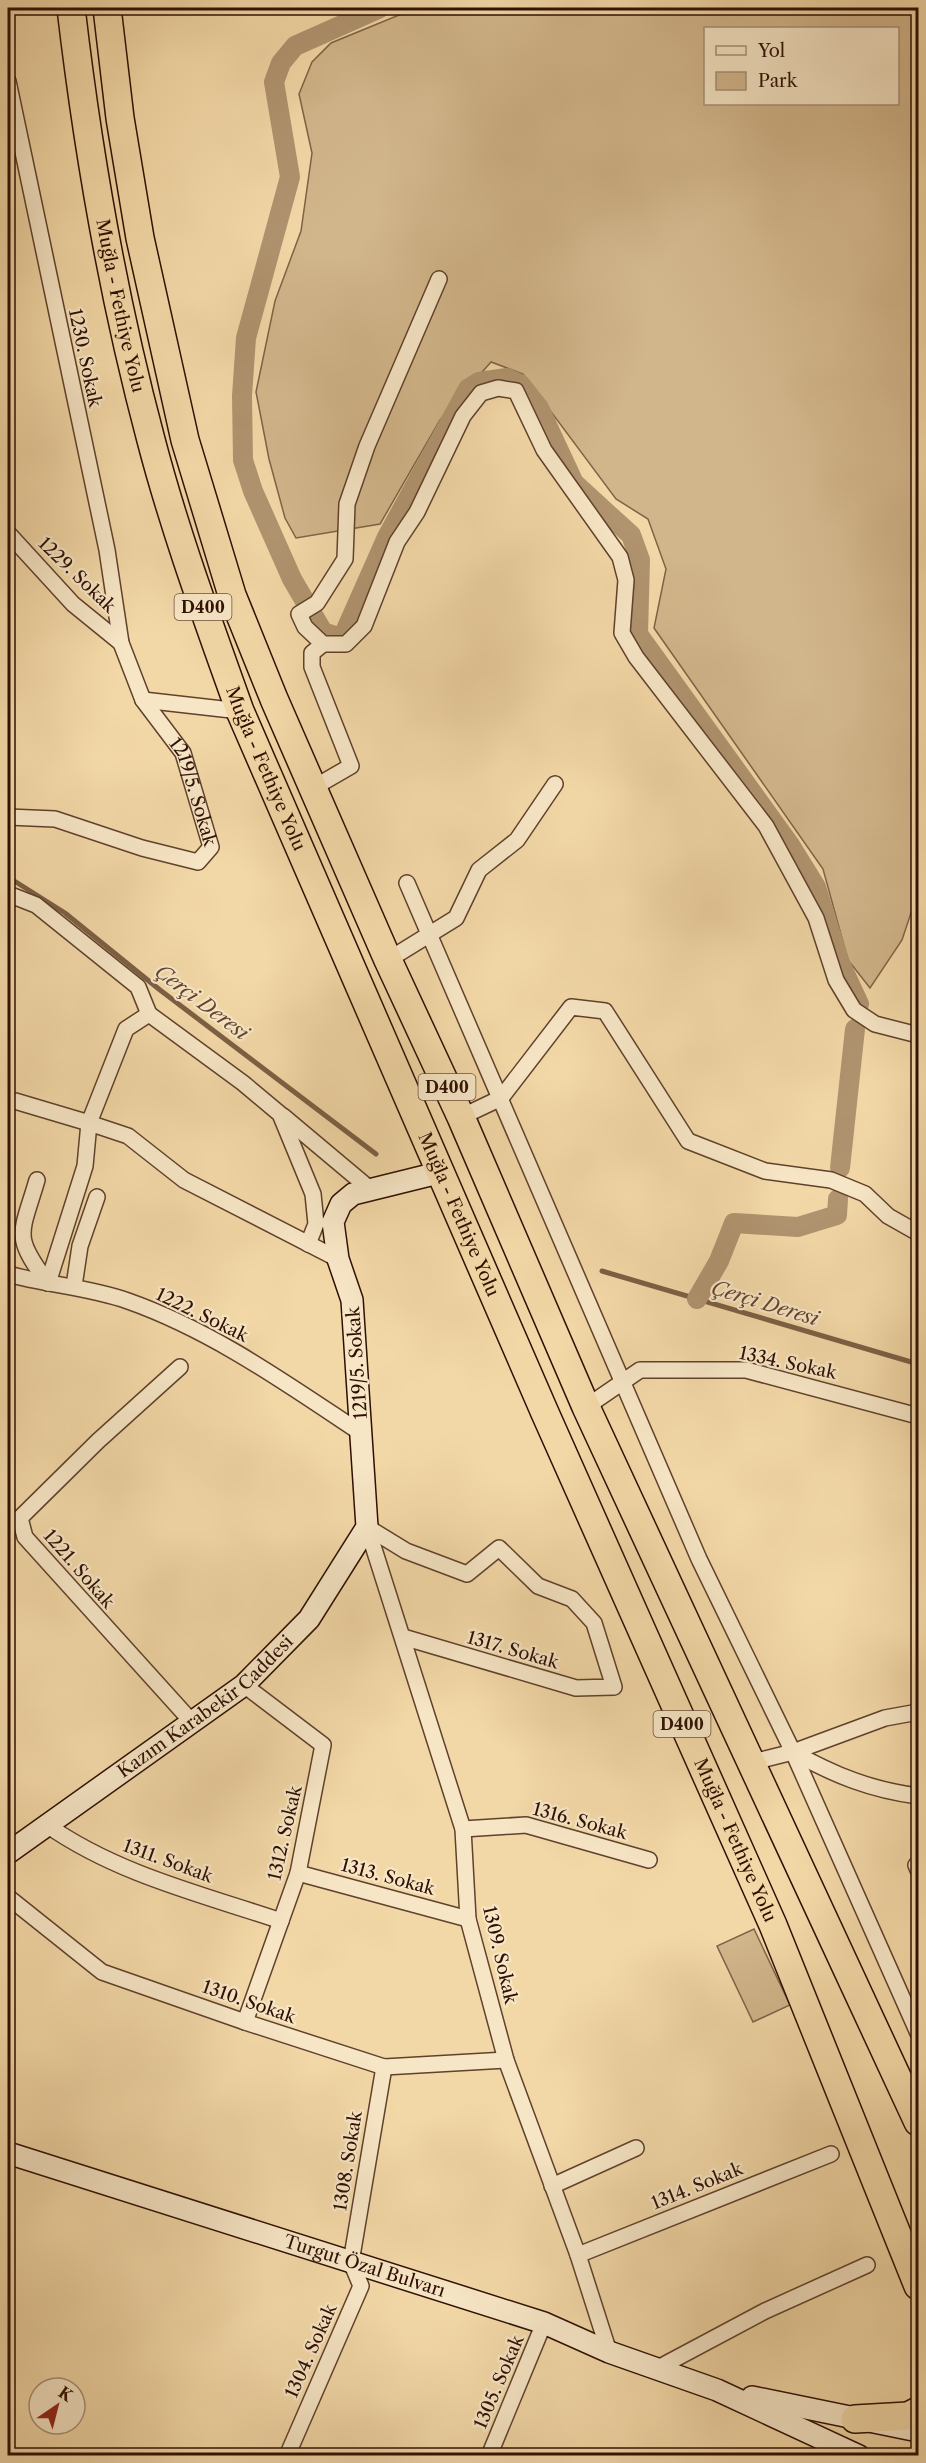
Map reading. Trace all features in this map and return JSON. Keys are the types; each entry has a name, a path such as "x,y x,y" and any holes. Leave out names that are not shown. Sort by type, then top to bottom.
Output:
{"highway":[{"name":"Muğla - Fethiye Yolu","path":"71,8 84,118 107,245 151,439 198,594 240,711 545,1413 772,1925 918,2286"},
{"name":"Muğla - Fethiye Yolu","path":"107,8 120,118 141,238 185,440 232,595 313,788 388,960 461,1118 586,1407 918,2122"},
{"path":"855,2419 908,2416 918,2411"}],"main road":[{"name":"1219/5. Sokak","path":"367,1527 352,1300 338,1259 333,1222 341,1204 353,1194 442,1172"},
{"name":"Kazım Karabekir Caddesi","path":"8,1853 244,1686 309,1619 367,1527"},
{"name":"Turgut Özal Bulvarı","path":"8,2153 544,2323 609,2352 717,2390 859,2456"},
{"name":"Turgut Özal Bulvarı","path":"717,2390 918,2431"}],"street":[{"name":"1230. Sokak","path":"8,81 107,550 121,643"},
{"path":"323,644 305,627 299,614 317,603 345,559 347,504 367,446 439,279"},
{"path":"313,788 351,766 312,667 312,653 323,644 346,644 364,626 397,542 417,512 463,416 481,393 498,388 516,391 544,450 620,557 626,580 622,633 636,657 766,826 816,918 836,980 854,1010 875,1024 918,1035"},
{"name":"1229. Sokak","path":"8,533 73,604 121,643"},
{"name":"1219/5. Sokak","path":"8,817 55,819 142,848 198,862 211,847 183,753 143,700 121,643"},
{"path":"143,700 240,711"},
{"path":"388,960 456,918 479,870 517,840 555,784"},
{"path":"407,883 699,1559 793,1752 918,2033"},
{"path":"8,894 36,905 138,987 149,1014 243,1083 370,1189"},
{"path":"461,1118 501,1098 571,1007 605,1011 688,1141 765,1171 831,1180 865,1194 888,1216 918,1233"},
{"path":"48,1283 85,1166 88,1123 126,1029 149,1014"},
{"path":"8,1101 15,1101 128,1136 184,1180 338,1259"},
{"path":"280,1114 313,1194 316,1224 308,1244"},
{"path":"37,1180 21,1233 27,1255 48,1283"},
{"path":"75,1286 80,1246 97,1197"},
{"name":"1222. Sokak","path":"8,1274 48,1283 75,1286 128,1301 225,1344 362,1433"},
{"name":"1221. Sokak","path":"180,1367 14,1520 25,1537 192,1722"},
{"name":"1334. Sokak","path":"586,1407 640,1370 746,1370 918,1416"},
{"name":"1309. Sokak","path":"367,1527 463,1829 468,1919 506,2060 578,2255 609,2352"},
{"name":"1317. Sokak","path":"367,1527 406,1551 467,1574 500,1548 538,1586 572,1599 594,1623 614,1688 576,1688 403,1637"},
{"name":"1312. Sokak","path":"244,1686 323,1744 298,1873 245,2022"},
{"path":"749,1762 793,1752 885,1718 918,1712"},
{"path":"793,1752 832,1774 890,1792 918,1796"},
{"name":"1311. Sokak","path":"47,1825 74,1844 126,1869 281,1921"},
{"name":"1316. Sokak","path":"463,1829 526,1825 649,1860"},
{"name":"1313. Sokak","path":"298,1873 468,1919"},
{"name":"1310. Sokak","path":"8,1897 102,1972 245,2022 384,2067 506,2060"},
{"name":"1308. Sokak","path":"351,2262 384,2067"},
{"path":"552,2186 636,2148"},
{"name":"1314. Sokak","path":"578,2255 831,2154"},
{"name":"1304. Sokak","path":"287,2456 361,2286 351,2262"},
{"path":"658,2368 765,2311 867,2265"},
{"name":"1305. Sokak","path":"489,2456 544,2323"}],"green space":[{"path":"424,8 918,8 918,892 902,940 870,988 848,960 823,869 654,628 666,569 648,519 616,499 523,374 491,362 440,420 380,524 296,538 285,518 269,459 256,392 275,301 301,231 312,153 299,94 312,62 331,43 399,15"},
{"path":"754,1929 790,2005 753,2022 717,1946"}],"waterway":[{"path":"380,8 295,46 281,63 274,82 290,177 246,338 242,396 243,460 253,491 292,579 323,632 338,637 344,634 387,537 468,389 479,382 507,378 520,384 539,408 574,483 631,535 640,560 638,634 790,845 816,887 840,963 859,1004"},
{"name":"Çerçi Deresi","path":"8,877 65,913 160,990 376,1154"},
{"path":"840,1168 855,1029"},
{"path":"697,1299 719,1261 734,1223 798,1227 837,1215 838,1199"},
{"name":"Çerçi Deresi","path":"602,1271 918,1364"}]}
